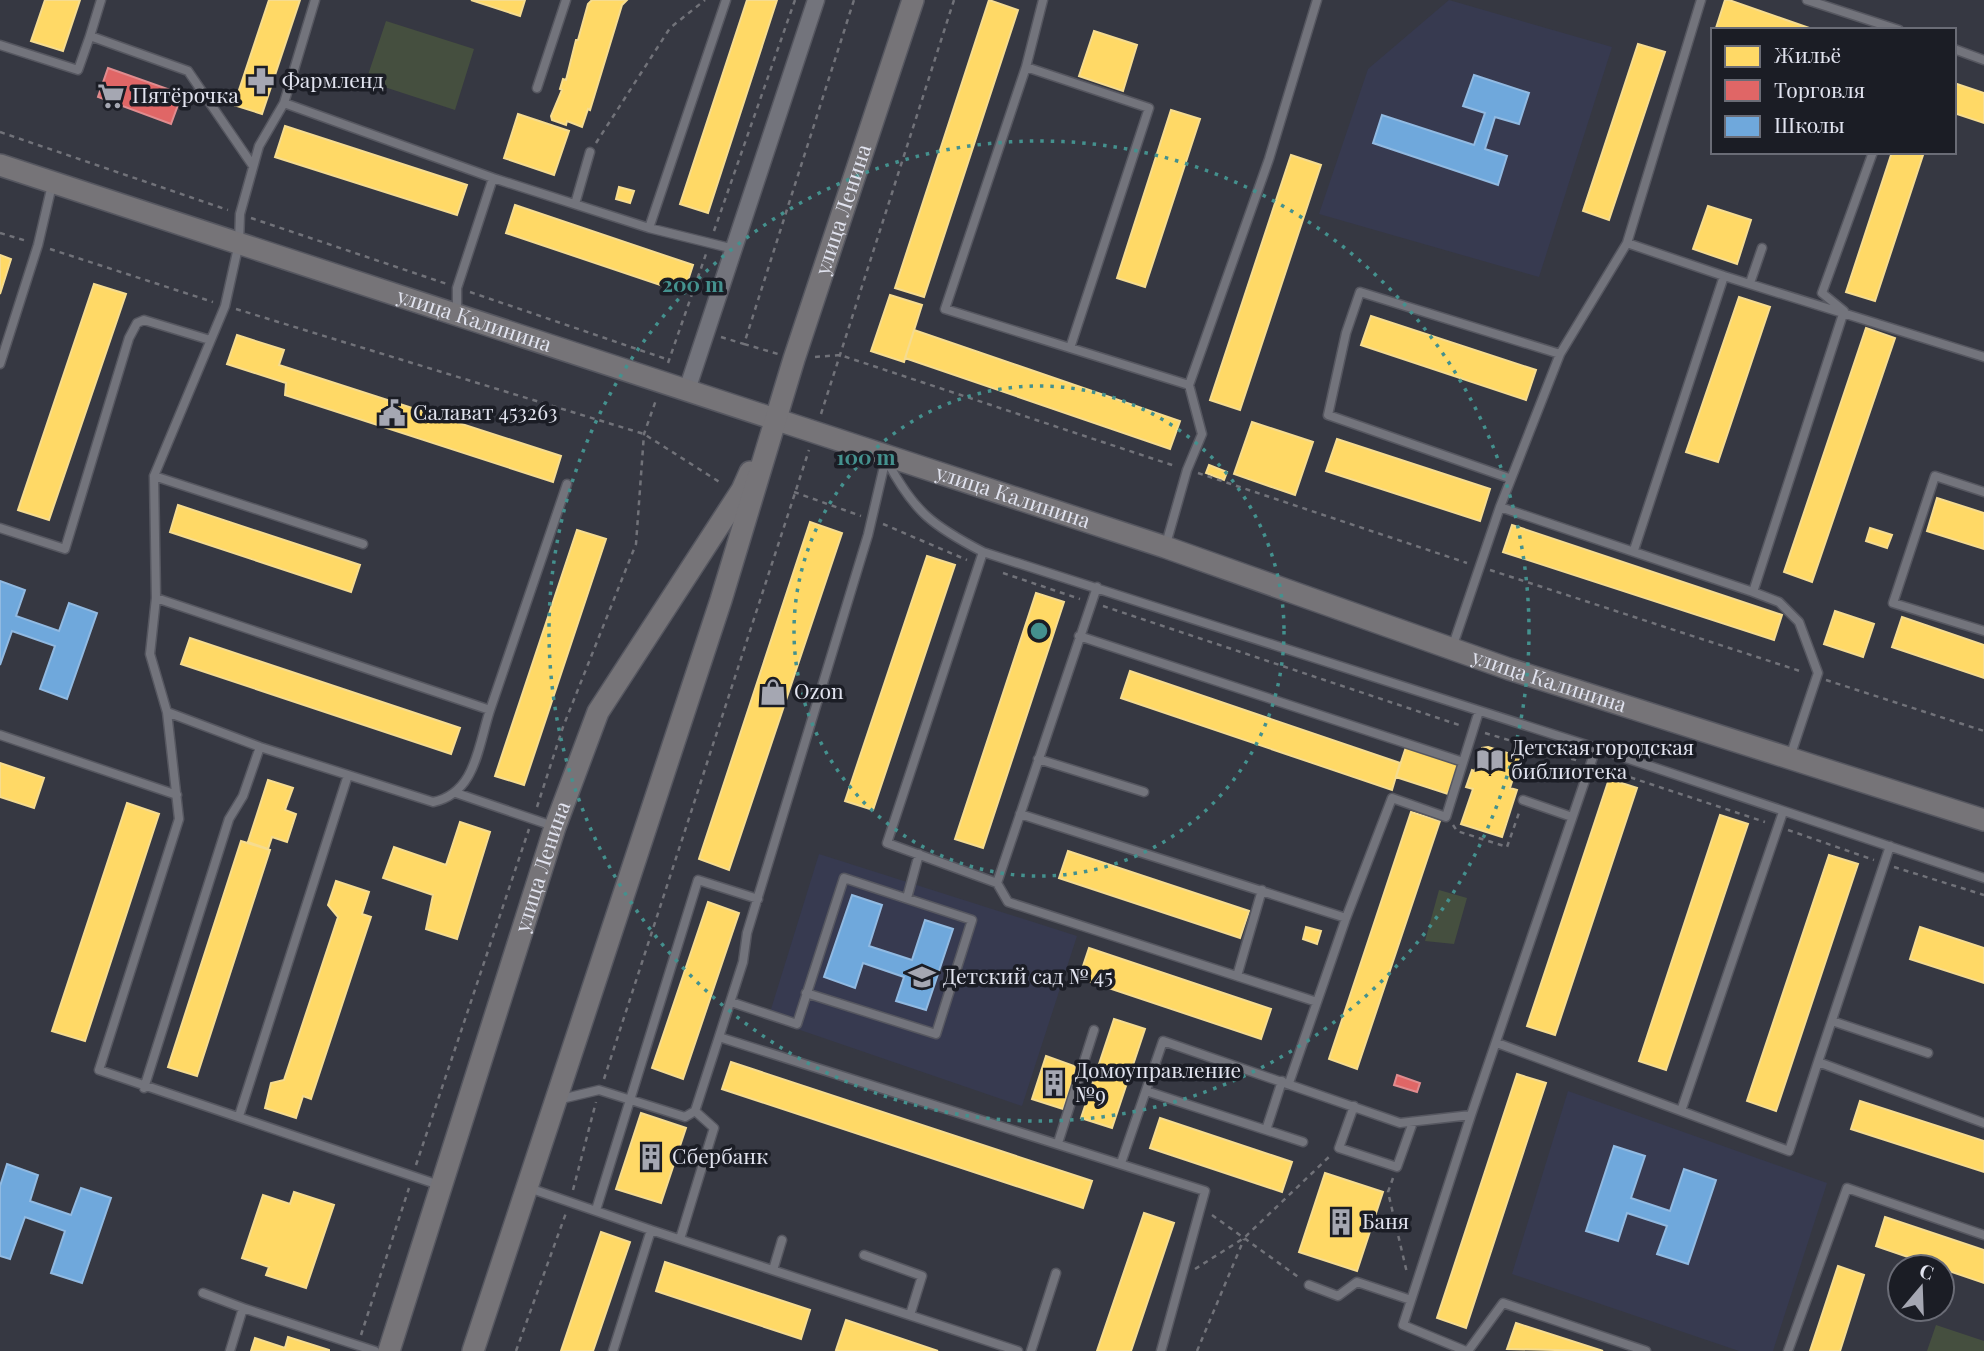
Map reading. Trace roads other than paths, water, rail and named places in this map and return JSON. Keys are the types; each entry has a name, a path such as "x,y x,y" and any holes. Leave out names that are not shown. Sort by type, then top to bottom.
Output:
{"street":[{"path":"687,390 816,0"},
{"name":"улица Ленина","path":"473,1351 525,1186 733,562 775,420 913,0"},
{"name":"улица Калинина","path":"0,165 886,458 1165,547 1452,650 1984,820"},
{"name":"улица Ленина","path":"389,1351 555,827 598,712 742,490 775,420"}],"lane":[{"path":"0,45 78,70 101,0"},
{"path":"315,0 284,103 259,146 253,166 240,214 239,243 225,306 154,476 156,598 150,654 167,712 178,819 99,1070 144,1088 239,1116 443,1187"},
{"path":"537,88 566,0"},
{"path":"649,228 726,0"},
{"path":"1043,0 1026,67 945,309 1189,385"},
{"path":"1165,547 1188,470 1202,434 1189,385 1269,159 1317,0"},
{"path":"1452,650 1509,478 1560,355 1627,243 1701,0"},
{"path":"1807,0 1820,2 1893,28"},
{"path":"90,36 188,71 253,166"},
{"path":"1956,50 1984,60"},
{"path":"1026,67 1149,108 1070,348"},
{"path":"284,103 493,178 649,228 734,248"},
{"path":"575,204 590,152"},
{"path":"1844,311 1822,293 1872,154"},
{"path":"457,315 457,288 493,178"},
{"path":"0,364 38,245 52,182"},
{"path":"1627,243 1984,357"},
{"path":"1751,283 1762,248"},
{"path":"1634,550 1724,276"},
{"path":"1509,478 1328,415 1346,333 1360,292 1560,355"},
{"path":"1753,592 1844,311"},
{"path":"0,528 65,549 129,338 137,323 144,320 210,340"},
{"path":"554,1101 599,1090 685,1117 695,1111 731,1002 758,899 868,535 886,458"},
{"path":"886,458 907,497 941,531 983,552 1596,748 1984,878"},
{"path":"154,476 363,544"},
{"path":"1984,492 1935,476 1893,603 1984,631"},
{"path":"167,712 260,747 433,802 456,793 468,781 567,484"},
{"path":"1500,507 1634,550 1779,602 1799,622 1817,677 1790,757"},
{"path":"983,552 887,843 997,883 1008,902 1317,1002"},
{"path":"997,883 1097,587"},
{"path":"156,598 490,709"},
{"path":"1079,636 1463,762"},
{"path":"1266,1130 1317,1002 1392,799 1446,817 1479,711"},
{"path":"0,735 177,795"},
{"path":"144,1088 229,818 243,796 260,747"},
{"path":"1596,748 1471,1115 1403,1325 1467,1351 1503,1303 1646,1351"},
{"path":"1038,759 1144,792"},
{"path":"239,1116 348,775"},
{"path":"456,793 555,827"},
{"path":"1523,800 1572,817"},
{"path":"1681,1111 1783,812"},
{"path":"1020,814 1346,918"},
{"path":"1497,1043 1789,1151 1890,846"},
{"path":"907,898 919,854"},
{"path":"731,1002 797,1024 806,993 844,878 972,920 936,1034 806,993"},
{"path":"596,1210 698,880 758,899"},
{"path":"1237,976 1262,890"},
{"path":"1832,1021 1928,1053"},
{"path":"1058,1143 1094,1030"},
{"path":"719,1037 1205,1191 1161,1351"},
{"path":"1121,1163 1163,1041 1400,1123 1471,1115"},
{"path":"1818,1062 1984,1123"},
{"path":"1146,1091 1303,1142"},
{"path":"1354,1107 1339,1148 1397,1167 1413,1122"},
{"path":"680,1239 714,1128 695,1111"},
{"path":"525,1186 1018,1351"},
{"path":"1788,1351 1847,1188 1984,1235"},
{"path":"613,1351 651,1230"},
{"path":"773,1270 782,1240"},
{"path":"864,1255 922,1276 910,1315"},
{"path":"1031,1351 1056,1273"},
{"path":"1309,1285 1338,1296 1357,1282 1412,1298"},
{"path":"203,1293 374,1351"},
{"path":"230,1351 243,1308"}],"place":[{"name":"Фармленд","path":"261,81"},
{"name":"Пятёрочка","path":"111,96"},
{"name":"Салават 453263","path":"392,413"},
{"name":"Ozon","path":"773,692"},
{"name":"Детская городская библиотека","path":"1490,760"},
{"name":"Детский сад № 45","path":"922,977"},
{"name":"Домоуправление №9","path":"1054,1083"},
{"name":"Сбербанк","path":"651,1157"},
{"name":"Баня","path":"1341,1222"}]}
